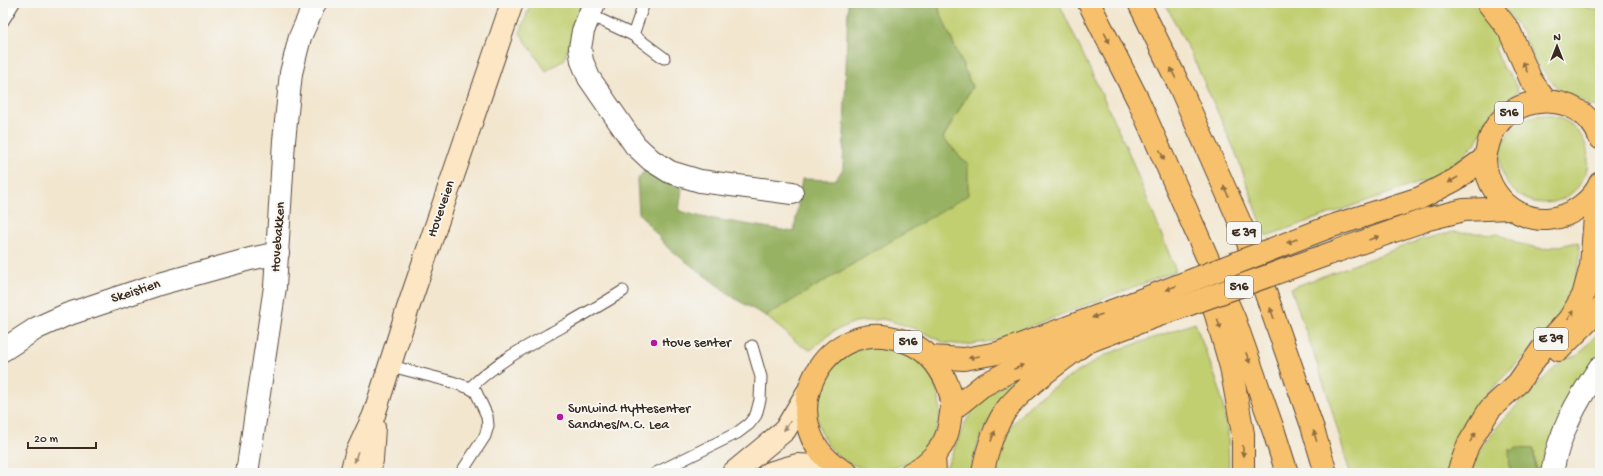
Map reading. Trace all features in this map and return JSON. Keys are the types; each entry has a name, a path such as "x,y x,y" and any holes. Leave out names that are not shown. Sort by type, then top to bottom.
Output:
{"main road":[{"name":"Hoveveien","path":"351,473 356,454 374,415 391,366 408,308 512,3"},
{"path":"1090,3 1138,100 1234,318 1287,473"},
{"name":"E 39","path":"1139,3 1179,85 1244,234 1312,426 1326,473"},
{"path":"1488,3 1509,30 1531,80 1545,100"},
{"name":"516","path":"1600,138 1593,117 1567,104 1545,100 1522,105 1503,117 1490,136 1485,158 1488,177 1496,194 1509,208 1529,218 1551,220 1572,213 1590,200 1600,184"},
{"name":"516","path":"952,410 982,386 1008,372 1088,341 1137,312 1328,227 1420,198 1456,180 1485,158"},
{"name":"E 39","path":"1458,473 1468,445 1490,409 1518,383 1542,349 1569,318 1583,296 1591,266 1595,217 1600,184"},
{"path":"1184,206 1231,367 1243,434 1243,473"},
{"name":"516","path":"930,357 964,359 998,353 1337,251 1428,219 1464,210 1509,208"},
{"path":"1518,383 1546,363 1600,309"},
{"name":"516","path":"841,470 820,452 811,434 806,415 807,393 815,372 829,355 848,342 869,336 891,336 912,343 930,357 942,372 950,391 952,410 947,435 934,465 911,473"},
{"path":"983,473 984,462 994,433 1009,406 1046,372 1088,341"},
{"path":"733,473 786,430 807,393"},
{"name":"Hoveveien","path":"369,473 372,460 374,415"},
{"path":"769,473 797,465 841,470"}],"street":[{"name":"Hovebakken","path":"247,473 275,287 284,141 291,73 300,38 315,3"},
{"path":"592,9 580,48 582,61 589,78 635,145 651,160 670,172 700,181 792,193"},
{"name":"Skeistien","path":"3,350 37,328 66,315 182,278 250,259 278,253"},
{"path":"1552,473 1554,461 1565,427 1579,398 1600,367"}],"lane":[{"path":"3,21 14,3"},
{"path":"634,35 644,3"},
{"path":"592,9 634,35 664,58"},
{"path":"470,388 484,374 501,361 623,291"},
{"path":"656,473 737,434 749,424 756,415 760,400 761,377 752,346"},
{"path":"391,366 470,388 476,392 483,404 487,416 488,426 485,436 461,473"}],"green space":[{"path":"531,3 582,3 564,60 546,71 520,33"},
{"path":"848,3 939,3 939,10 972,87 943,138 968,165 968,195 766,316 737,300 668,248 639,213 637,180 645,170 682,188 679,211 702,217 794,232 802,179 835,180 843,169"},
{"path":"939,3 1059,3 1128,151 1176,271 992,341 965,345 945,343 917,329 883,319 855,322 832,332 811,350 800,345 766,316 896,238 968,165 943,138 972,87 939,10"},
{"path":"1165,3 1472,3 1480,9 1497,31 1499,44 1495,48 1502,67 1508,72 1515,82 1518,92 1501,105 1489,117 1479,139 1466,153 1447,168 1427,180 1266,236 1235,151 1196,64"},
{"path":"1501,3 1573,3 1600,11 1600,106 1591,106 1575,97 1561,92 1536,64 1522,32"},
{"path":"1544,115 1561,119 1575,128 1584,142 1588,159 1584,176 1575,190 1561,199 1544,203 1527,199 1513,190 1504,176 1500,159 1504,142 1513,128 1527,119"},
{"path":"1453,232 1498,234 1520,244 1543,249 1578,242 1580,259 1573,290 1564,309 1552,326 1479,404 1457,446 1447,473 1350,473 1327,393 1291,288 1423,239"},
{"path":"1195,323 1219,387 1228,430 1229,473 995,473 996,462 1003,441 1014,422 1031,404 1052,388 1107,354"},
{"path":"1600,331 1600,357 1550,444 1541,469 1536,470 1534,449 1512,451 1510,449 1510,473 1471,473 1486,442 1511,411 1565,358 1577,356"},
{"path":"878,346 890,347 902,351 922,364 935,384 939,396 939,420 935,432 922,452 902,465 890,469 878,470 866,469 854,465 834,452 821,432 817,420 816,408 817,396 821,384 834,364 854,351 866,347"},
{"path":"1025,371 1026,377 1006,395 983,433 973,460 971,473 946,473 946,468 965,423 981,397"},
{"path":"1517,448 1534,449 1535,473 1510,473 1509,449 1512,451"}],"place":[{"name":"Hove senter","path":"654,343"},
{"name":"Sunwind Hyttesenter Sandnes/M.C. Lea","path":"560,417"}]}
